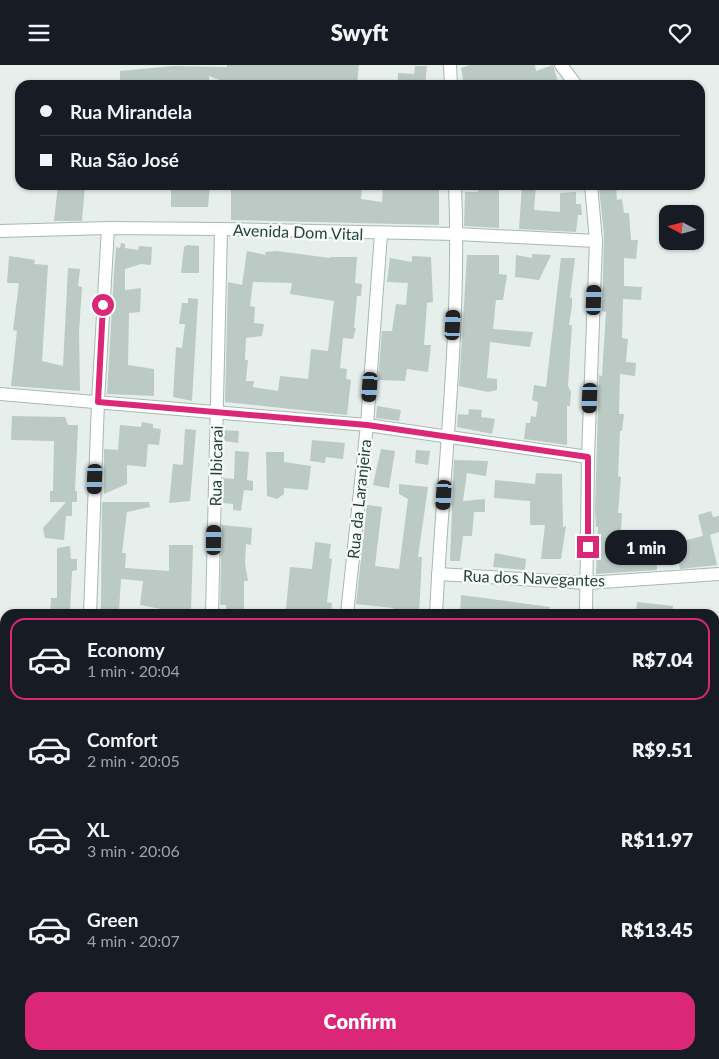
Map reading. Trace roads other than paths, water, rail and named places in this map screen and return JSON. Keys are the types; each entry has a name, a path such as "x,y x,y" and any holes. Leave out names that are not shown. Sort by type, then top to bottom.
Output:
{"street":[{"path":"450,65 451,80"},
{"path":"560,65 572,80"},
{"path":"436,609 449,435 458,234 455,190"},
{"path":"586,609 588,457 596,241 591,190"},
{"path":"90,609 98,402 108,228"},
{"name":"Avenida Dom Vital","path":"0,231 108,228 221,229 381,234 458,234 596,241"},
{"name":"Rua Ibicarai","path":"212,609 221,229"},
{"name":"Rua da Laranjeira","path":"348,609 367,425 381,234"},
{"path":"0,395 367,425 449,435 588,457"},
{"name":"Rua dos Navegantes","path":"438,574 587,583 719,574"}]}
